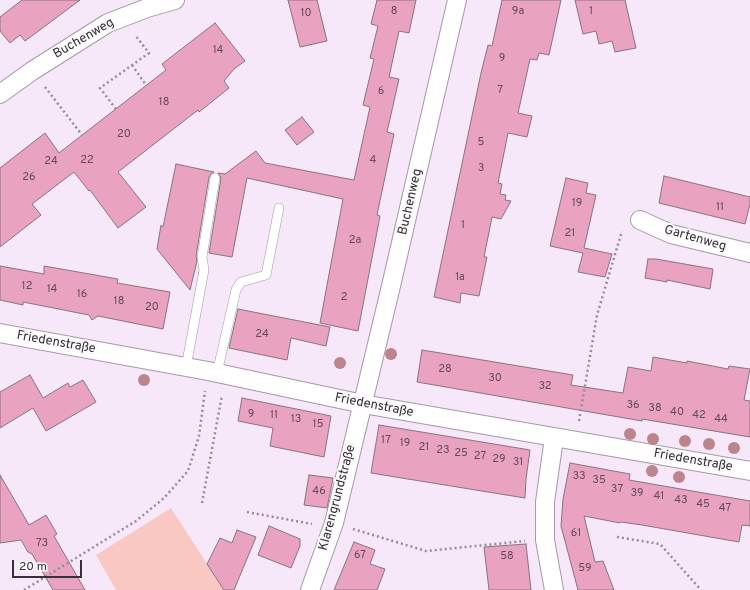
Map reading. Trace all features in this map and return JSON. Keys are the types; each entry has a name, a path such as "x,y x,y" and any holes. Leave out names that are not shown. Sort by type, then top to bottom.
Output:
{"street":[{"name":"Buchenweg","path":"0,94 32,70 108,23 147,8 175,0"},
{"name":"Buchenweg","path":"363,404 457,0"},
{"name":"Gartenweg","path":"640,220 671,234 750,253"},
{"name":"Friedenstraße","path":"0,333 217,373 363,404 750,471"},
{"name":"Klarengrundstraße","path":"310,590 333,526 363,404"},
{"path":"554,438 545,502 545,540 554,590"}],"lane":[{"path":"186,367 204,270 202,257 215,178"},
{"path":"217,373 236,290 241,282 266,275 279,208"}],"path":[{"path":"116,108 100,88 149,53 121,18"},
{"path":"132,65 146,85"},
{"path":"32,70 82,135"},
{"path":"576,442 597,314 623,228 640,220"},
{"path":"202,503 217,373"},
{"path":"24,590 136,521 164,498 188,471 217,373"},
{"path":"247,512 333,526 426,551 545,540"},
{"path":"617,537 660,544 701,590"}],"shaded area":[{"path":"171,508 224,590 116,590 96,555"}],"building":[{"path":"22,0 80,0 25,41 20,35 10,43 0,31 0,17"},
{"path":"288,0 317,0 327,41 300,47"},
{"path":"377,0 416,0 409,33 399,31 389,77 399,79 387,132 394,134 377,215 380,216 358,331 320,323 343,199 247,178 232,257 209,253 221,179 218,173 225,174 256,151 265,163 354,180 370,107 363,105 374,59 370,58 378,26 371,24"},
{"path":"502,0 561,0 549,55 539,53 537,60 530,59 518,113 532,116 527,137 508,133 498,183 502,184 500,194 506,195 505,200 511,201 501,219 492,217 484,257 487,257 479,296 461,293 460,303 434,297 481,73 488,45 492,46"},
{"path":"575,0 625,0 636,48 615,52 612,41 599,44 596,31 583,34"},
{"path":"215,23 245,61 234,69 224,81 229,88 118,172 146,207 118,228 90,190 89,191 74,172 32,204 41,215 0,247 0,168 45,133 59,153 166,70 162,64"},
{"path":"302,117 314,132 297,145 285,130"},
{"path":"176,164 214,172 209,177 196,256 197,261 190,290 157,249 161,225 163,227"},
{"path":"664,176 750,197 750,204 745,224 659,203"},
{"path":"566,178 588,183 586,193 596,195 584,248 612,254 605,277 578,272 583,253 550,246"},
{"path":"648,259 656,259 713,269 710,289 667,280 667,282 645,278"},
{"path":"0,266 44,274 44,266 118,279 117,283 170,292 163,329 98,316 92,320 89,315 23,302 23,305 0,300"},
{"path":"238,309 330,327 326,346 291,338 287,360 229,348"},
{"path":"422,350 573,375 571,385 623,393 628,367 651,371 653,357 687,363 687,361 728,369 729,366 750,369 744,400 750,401 750,437 642,419 642,421 417,382"},
{"path":"30,375 43,398 68,383 70,387 83,380 96,402 46,431 33,408 0,428 0,392"},
{"path":"242,398 331,416 324,457 270,446 273,428 238,421"},
{"path":"379,425 530,450 525,498 371,473"},
{"path":"570,463 630,474 629,480 750,501 750,526 742,525 739,542 584,516 595,562 603,561 614,590 578,590 561,526 563,499"},
{"path":"0,475 29,525 46,515 57,534 54,536 85,590 53,590 32,554 28,552 21,540 0,543"},
{"path":"309,475 333,478 327,508 304,505"},
{"path":"269,526 300,539 300,546 291,568 258,555"},
{"path":"237,530 256,537 234,590 224,590 207,564 220,538 232,543"},
{"path":"354,542 375,550 370,564 385,569 377,590 334,590"},
{"path":"526,544 531,590 489,590 484,547"}]}
